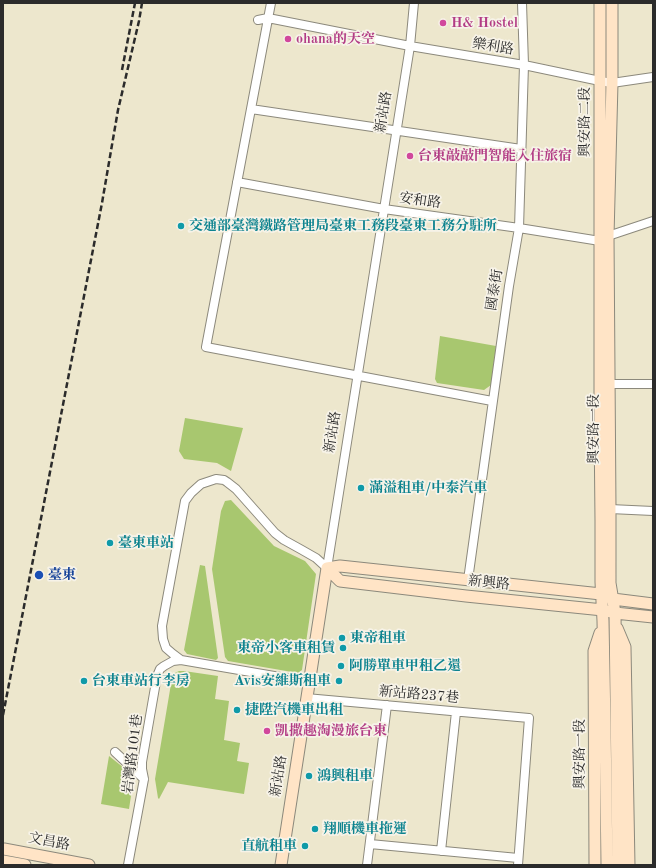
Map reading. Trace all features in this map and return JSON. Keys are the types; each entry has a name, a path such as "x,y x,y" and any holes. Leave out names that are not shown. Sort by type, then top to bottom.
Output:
{"street":[{"path":"271,3 206,347 492,401"},
{"name":"新站路","path":"281,865 306,698 410,46 414,3"},
{"name":"國泰街","path":"468,580 492,401 519,228 524,65 522,3"},
{"name":"興安路二段","path":"600,3 600,81 604,238"},
{"name":"興安路二段","path":"604,238 612,83 612,3"},
{"name":"樂利路","path":"258,20 268,18 410,46 524,65 612,83 653,77"},
{"path":"251,109 521,148"},
{"name":"安和路","path":"237,182 384,209 604,238"},
{"path":"604,238 653,221"},
{"name":"興安路一段","path":"604,238 609,384 610,583 615,618 618,865"},
{"name":"興安路一段","path":"604,238 600,420 602,521 601,594 603,615 607,865"},
{"path":"609,384 653,384"},
{"name":"新興路","path":"181,660 166,648 163,640 162,626 185,501 201,484 216,479 224,480 236,489 280,537 316,558 340,581 465,601 603,615 615,618 653,617"},
{"path":"610,508 653,511"},
{"name":"新興路","path":"327,568 340,566 601,594 613,599 653,604"},
{"name":"興安路一段","path":"595,865 594,651 603,615"},
{"name":"興安路一段","path":"615,618 625,647 629,865"},
{"path":"181,660 309,682"},
{"name":"岩灣路101巷","path":"128,865 144,779 142,762 157,676 160,669 164,666 172,661 181,660"},
{"name":"新站路237巷","path":"306,698 529,718 518,862"},
{"path":"367,865 387,706"},
{"path":"441,851 456,712"},
{"path":"115,752 144,779"},
{"path":"370,844 441,851 518,862"},
{"name":"文昌路","path":"4,849 89,865"},
{"name":"文昌路","path":"3,861 25,865"}],"green space":[{"path":"440,336 496,346 491,385 484,390 437,383 435,379"},
{"path":"185,418 243,428 231,471 217,463 184,459 179,451"},
{"path":"231,500 274,546 305,561 316,574 302,670 298,673 228,661 225,657 212,569 221,511 225,501"},
{"path":"200,565 205,566 218,658 216,660 187,654 184,650"},
{"path":"179,671 218,676 215,699 229,701 224,740 240,743 237,761 249,763 244,794 168,782 159,799 158,798 155,779 172,678 175,673"},
{"path":"109,756 134,776 129,809 101,804"}],"railway":[{"path":"122,70 135,3"},
{"path":"3,715 102,203 118,110 142,3"}],"place":[{"name":"H& Hostel","path":"443,23"},
{"name":"ohana的天空","path":"288,39"},
{"name":"台東敲敲門智能入住旅宿","path":"410,156"},
{"name":"交通部臺灣鐵路管理局臺東工務段臺東工務分駐所","path":"181,226"},
{"name":"滿溢租車/中泰汽車","path":"361,488"},
{"name":"臺東車站","path":"110,543"},
{"name":"臺東","path":"39,575"},
{"name":"東帝租車","path":"342,638"},
{"name":"東帝小客車租賃","path":"343,648"},
{"name":"阿勝單車甲租乙還","path":"341,666"},
{"name":"台東車站行李房","path":"84,681"},
{"name":"Avis安維斯租車","path":"339,681"},
{"name":"捷陞汽機車出租","path":"237,710"},
{"name":"凱撒趣淘漫旅台東","path":"267,731"},
{"name":"鴻興租車","path":"309,776"},
{"name":"翔順機車拖運","path":"315,829"},
{"name":"直航租車","path":"305,846"}]}
